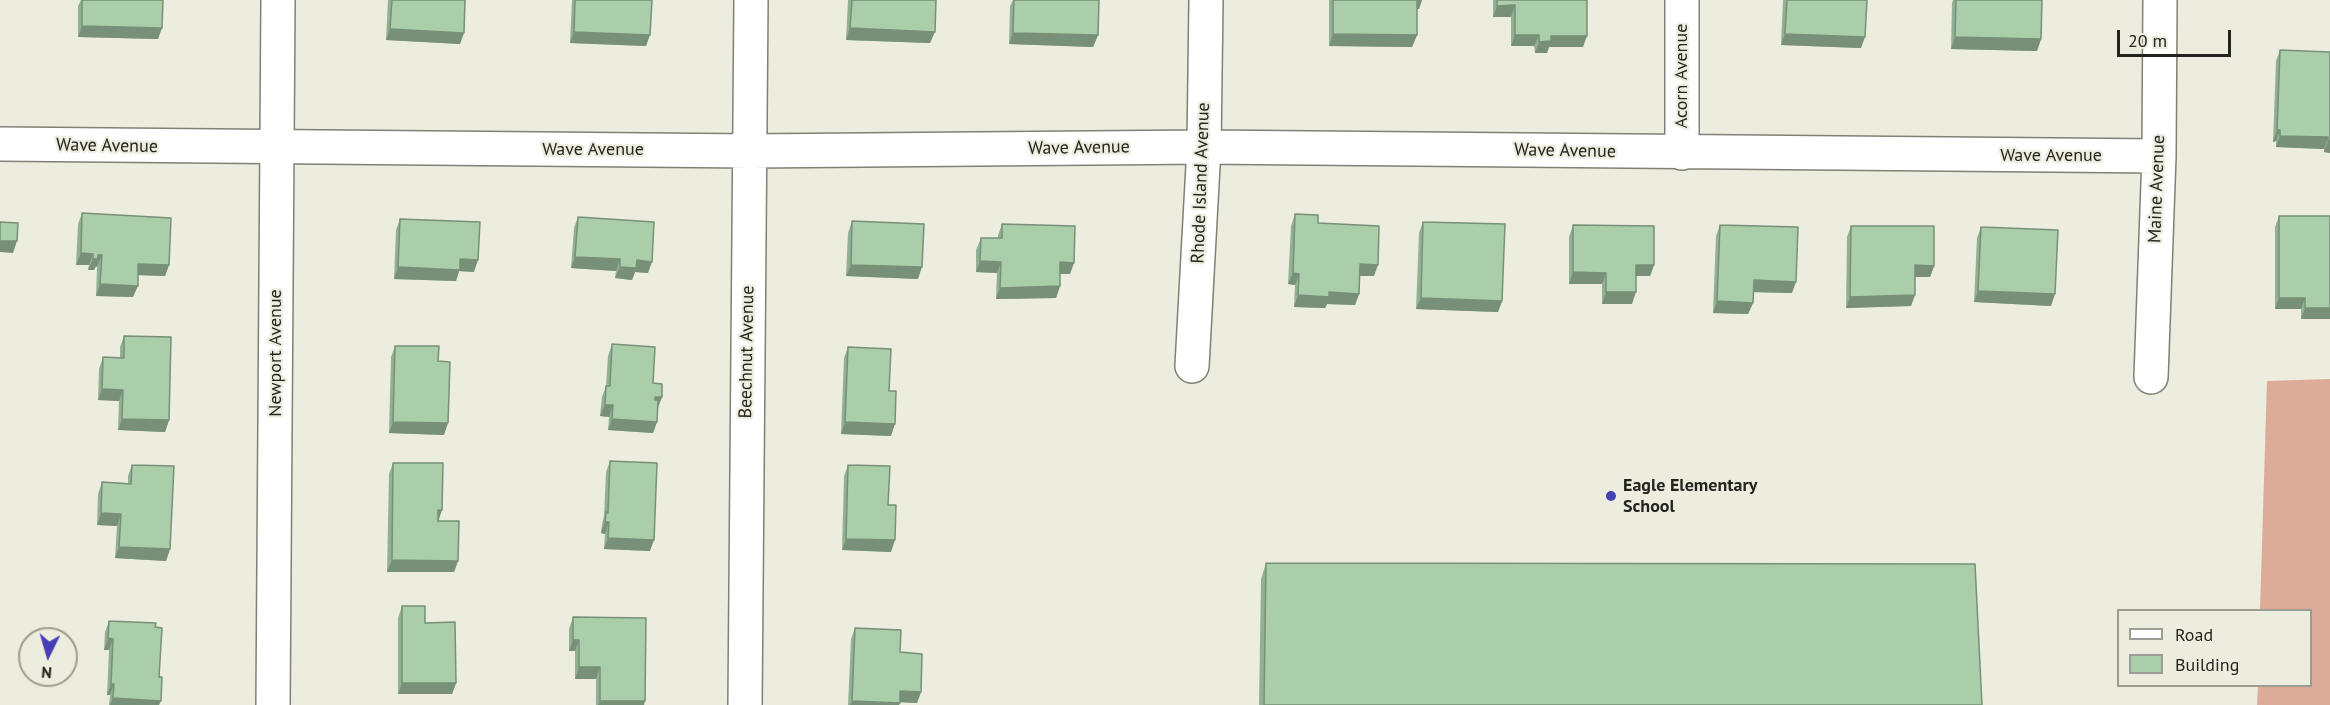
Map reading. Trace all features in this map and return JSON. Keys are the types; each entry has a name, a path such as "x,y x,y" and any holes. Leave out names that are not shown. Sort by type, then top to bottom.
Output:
{"street":[{"name":"Newport Avenue","path":"273,705 278,0"},
{"name":"Beechnut Avenue","path":"745,705 751,0"},
{"name":"Rhode Island Avenue","path":"1192,366 1204,147 1206,0"},
{"name":"Acorn Avenue","path":"1682,0 1682,153"},
{"name":"Maine Avenue","path":"2151,377 2159,156 2160,0"},
{"name":"Wave Avenue","path":"0,144 751,151 1204,147 2159,156"}],"shaded area":[{"path":"2330,379 2330,705 2257,705 2258,687 2312,687 2312,609 2260,609 2267,381"}],"building":[{"path":"82,0 163,0 162,28 82,26"},
{"path":"392,0 465,0 464,33 390,29"},
{"path":"575,0 652,0 650,35 574,32"},
{"path":"852,0 936,0 935,32 850,28"},
{"path":"1014,0 1099,0 1098,35 1013,33"},
{"path":"1333,0 1417,0 1417,35 1333,34"},
{"path":"1497,0 1587,0 1587,36 1551,36 1551,41 1539,42 1539,35 1515,35 1515,5 1497,6"},
{"path":"1787,0 1867,0 1865,37 1785,34"},
{"path":"1956,0 2042,0 2041,39 1955,37"},
{"path":"2280,50 2330,52 2330,141 2328,137 2280,136 2280,130 2277,130"},
{"path":"82,213 171,218 169,265 138,264 138,286 100,284 102,255 98,255 98,259 93,259 93,254 81,253"},
{"path":"1295,214 1318,215 1318,223 1379,226 1378,265 1360,264 1359,294 1329,292 1329,297 1298,295 1299,274 1293,273"},
{"path":"2279,216 2330,216 2330,308 2305,308 2305,298 2279,298"},
{"path":"578,217 654,222 652,262 637,260 636,268 620,267 620,259 575,257"},
{"path":"400,219 480,222 478,260 460,259 460,270 398,267"},
{"path":"852,221 924,224 922,267 851,265"},
{"path":"0,222 18,223 17,241 0,241"},
{"path":"1423,222 1505,224 1502,301 1421,298"},
{"path":"1002,224 1075,226 1074,263 1060,262 1060,286 1000,288 1001,262 980,261 981,238 1002,238"},
{"path":"1573,225 1654,226 1654,265 1636,265 1636,292 1606,292 1606,273 1573,272"},
{"path":"1720,225 1798,227 1796,282 1754,280 1753,303 1717,301"},
{"path":"1851,226 1934,226 1934,266 1915,265 1915,295 1850,297"},
{"path":"1981,227 2058,230 2055,294 1978,291"},
{"path":"124,336 171,337 169,420 122,419 123,390 102,389 103,357 124,358"},
{"path":"612,344 655,347 653,383 662,384 662,397 655,397 655,400 658,400 657,422 612,419 613,405 605,405 606,386 610,386"},
{"path":"395,346 439,346 438,361 450,362 448,423 393,422"},
{"path":"848,347 891,349 889,391 896,391 895,424 845,422"},
{"path":"610,461 657,463 654,540 608,538 609,522 605,522 606,512 608,513"},
{"path":"393,463 443,463 442,510 438,510 438,521 459,521 458,561 392,560"},
{"path":"132,465 174,466 170,549 119,547 121,514 101,513 102,482 131,484"},
{"path":"848,465 890,466 888,505 896,505 895,540 846,539"},
{"path":"1266,563 1975,564 1982,705 1264,705"},
{"path":"402,606 425,606 425,623 455,622 456,683 402,683"},
{"path":"573,617 646,618 645,701 600,701 600,667 579,667 579,640 573,640"},
{"path":"109,621 156,623 155,627 162,628 159,677 162,677 161,701 113,698 114,684 111,684 113,639 108,638"},
{"path":"855,628 901,630 900,652 922,654 921,692 900,691 900,703 852,701"}],"place":[{"name":"Eagle Elementary School","path":"1611,496"}]}
